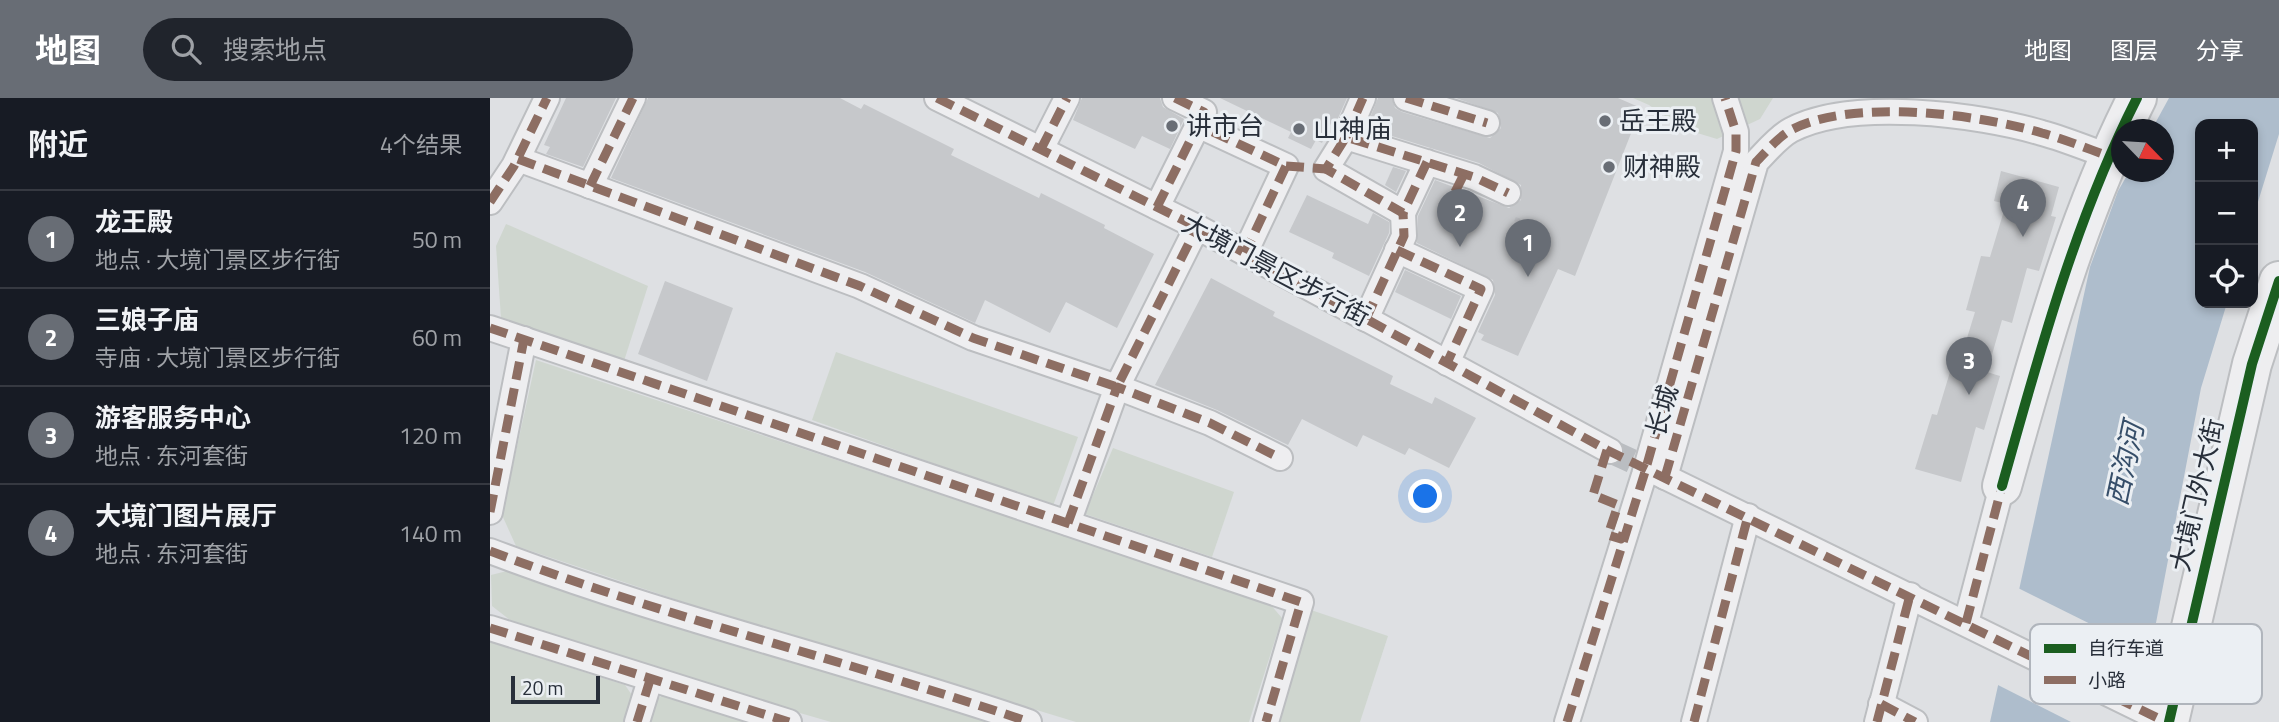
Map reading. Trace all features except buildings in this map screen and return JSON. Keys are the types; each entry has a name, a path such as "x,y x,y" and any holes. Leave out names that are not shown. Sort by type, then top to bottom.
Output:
{"street":[{"path":"490,201 518,159 547,98"},
{"path":"590,186 633,98"},
{"name":"大境门景区步行街","path":"937,98 1197,227 1610,451"},
{"path":"1041,149 1067,98"},
{"path":"1157,207 1204,112 1175,98"},
{"path":"1326,169 1346,137 1363,98"},
{"path":"1406,98 1487,123"},
{"name":"长城","path":"1567,722 1644,475 1736,151 1736,132 1724,98"},
{"path":"1966,623 2002,486 2084,214 2108,156 2137,98"},
{"path":"2030,654 1656,472 1756,162 1789,131 1833,114 1900,112 1975,120 2042,132 2108,156"},
{"path":"1198,125 1286,166 1326,169 1403,213"},
{"path":"1346,137 1427,162 1460,183 1508,192"},
{"path":"518,159 860,286 973,338 1117,387 1210,423 1280,458"},
{"path":"1366,319 1404,236 1403,213 1427,162"},
{"path":"1245,253 1286,166"},
{"path":"1068,523 1117,387 1197,227"},
{"path":"1397,250 1481,289 1447,363"},
{"name":"大境门外大街","path":"2188,624 2252,363 2279,281"},
{"path":"490,328 1301,602 1266,722"},
{"path":"490,512 524,339"},
{"path":"1694,722 1748,516"},
{"path":"490,551 659,611 821,655 1028,722"},
{"path":"1910,595 1879,713 1915,722"},
{"path":"490,628 650,681 789,722"},
{"path":"637,722 650,681"},
{"path":"2131,704 2164,720"}],"shaded area":[{"path":"1633,98 1773,98 1760,119 1717,139 1684,129 1649,105"},
{"path":"506,224 648,286 624,361 501,318 496,246"},
{"path":"836,352 1078,437 1053,506 812,420"},
{"path":"536,360 1270,604 1282,618 1249,722 1076,722 704,609 516,546 502,515"},
{"path":"1113,448 1234,492 1212,557 1085,514"},
{"path":"511,570 1001,722 831,722 610,658 515,624 492,606 491,575"},
{"path":"1311,610 1388,636 1360,722 1277,722"},
{"path":"490,642 625,685 634,698 626,722 490,722"},
{"path":"664,694 755,722 647,722 652,703"}],"water":[{"name":"西沟河","path":"2169,98 2279,98 2279,134 2258,202 2258,119 2195,119 2195,308 2225,308 2201,388 2156,624 2030,624 2030,704 2140,704 2137,722 1990,722 2090,267 2123,182 2174,182 2174,119 2157,119"}],"pier":[{"path":"2018,588 2091,624 2030,624 2030,701 1996,684"},
{"path":"2035,704 2145,704 2141,722 2071,722"}],"tunnel":[{"path":"1610,451 1647,468"}],"marked path":[{"path":"490,202 514,166 547,98"},
{"path":"590,186 633,98"},
{"path":"937,98 1197,227 1607,450 2030,656"},
{"path":"1041,149 1067,98"},
{"path":"1175,98 1204,112 1198,125"},
{"path":"1346,137 1363,98"},
{"path":"1406,98 1487,123"},
{"path":"1567,722 1644,475 1736,151 1736,132 1725,98"},
{"path":"1665,477 1756,162 1786,133 1816,120 1847,114 1915,112 2015,126 2108,156"},
{"path":"1157,207 1198,125 1286,166 1245,253"},
{"path":"1427,162 1403,213 1326,169 1346,137 1474,177 1508,193"},
{"path":"518,159 860,286 973,338 1117,387 1197,227"},
{"path":"1286,166 1326,169"},
{"path":"1455,192 1464,174"},
{"path":"1366,319 1404,236 1403,213"},
{"path":"1397,250 1481,289 1447,363"},
{"path":"490,328 1301,602 1266,722"},
{"path":"490,512 524,339"},
{"path":"1068,523 1117,387 1210,423 1280,458"},
{"path":"1607,450 1593,495 1618,505 1608,535 1621,539 1624,530"},
{"path":"1966,623 2002,486"},
{"path":"1694,722 1748,516"},
{"path":"490,551 623,597 1029,722"},
{"path":"1877,722 1910,595"},
{"path":"490,628 789,722"},
{"path":"637,722 650,680"},
{"path":"1881,704 1915,722"},
{"path":"2129,704 2166,722"}],"cycle path":[{"path":"2002,486 2060,288 2095,192 2137,98"},
{"path":"2192,624 2252,364 2279,281"},
{"path":"2169,722 2173,704"}],"place":[{"name":"岳王殿","path":"1605,121"},
{"name":"讲市台","path":"1172,126"},
{"name":"山神庙","path":"1299,129"},
{"name":"财神殿","path":"1609,167"},
{"name":"大境门图片展厅","path":"2023,237"},
{"name":"三娘子庙","path":"1460,247"},
{"name":"龙王殿","path":"1528,277"},
{"name":"游客服务中心","path":"1969,395"}]}
